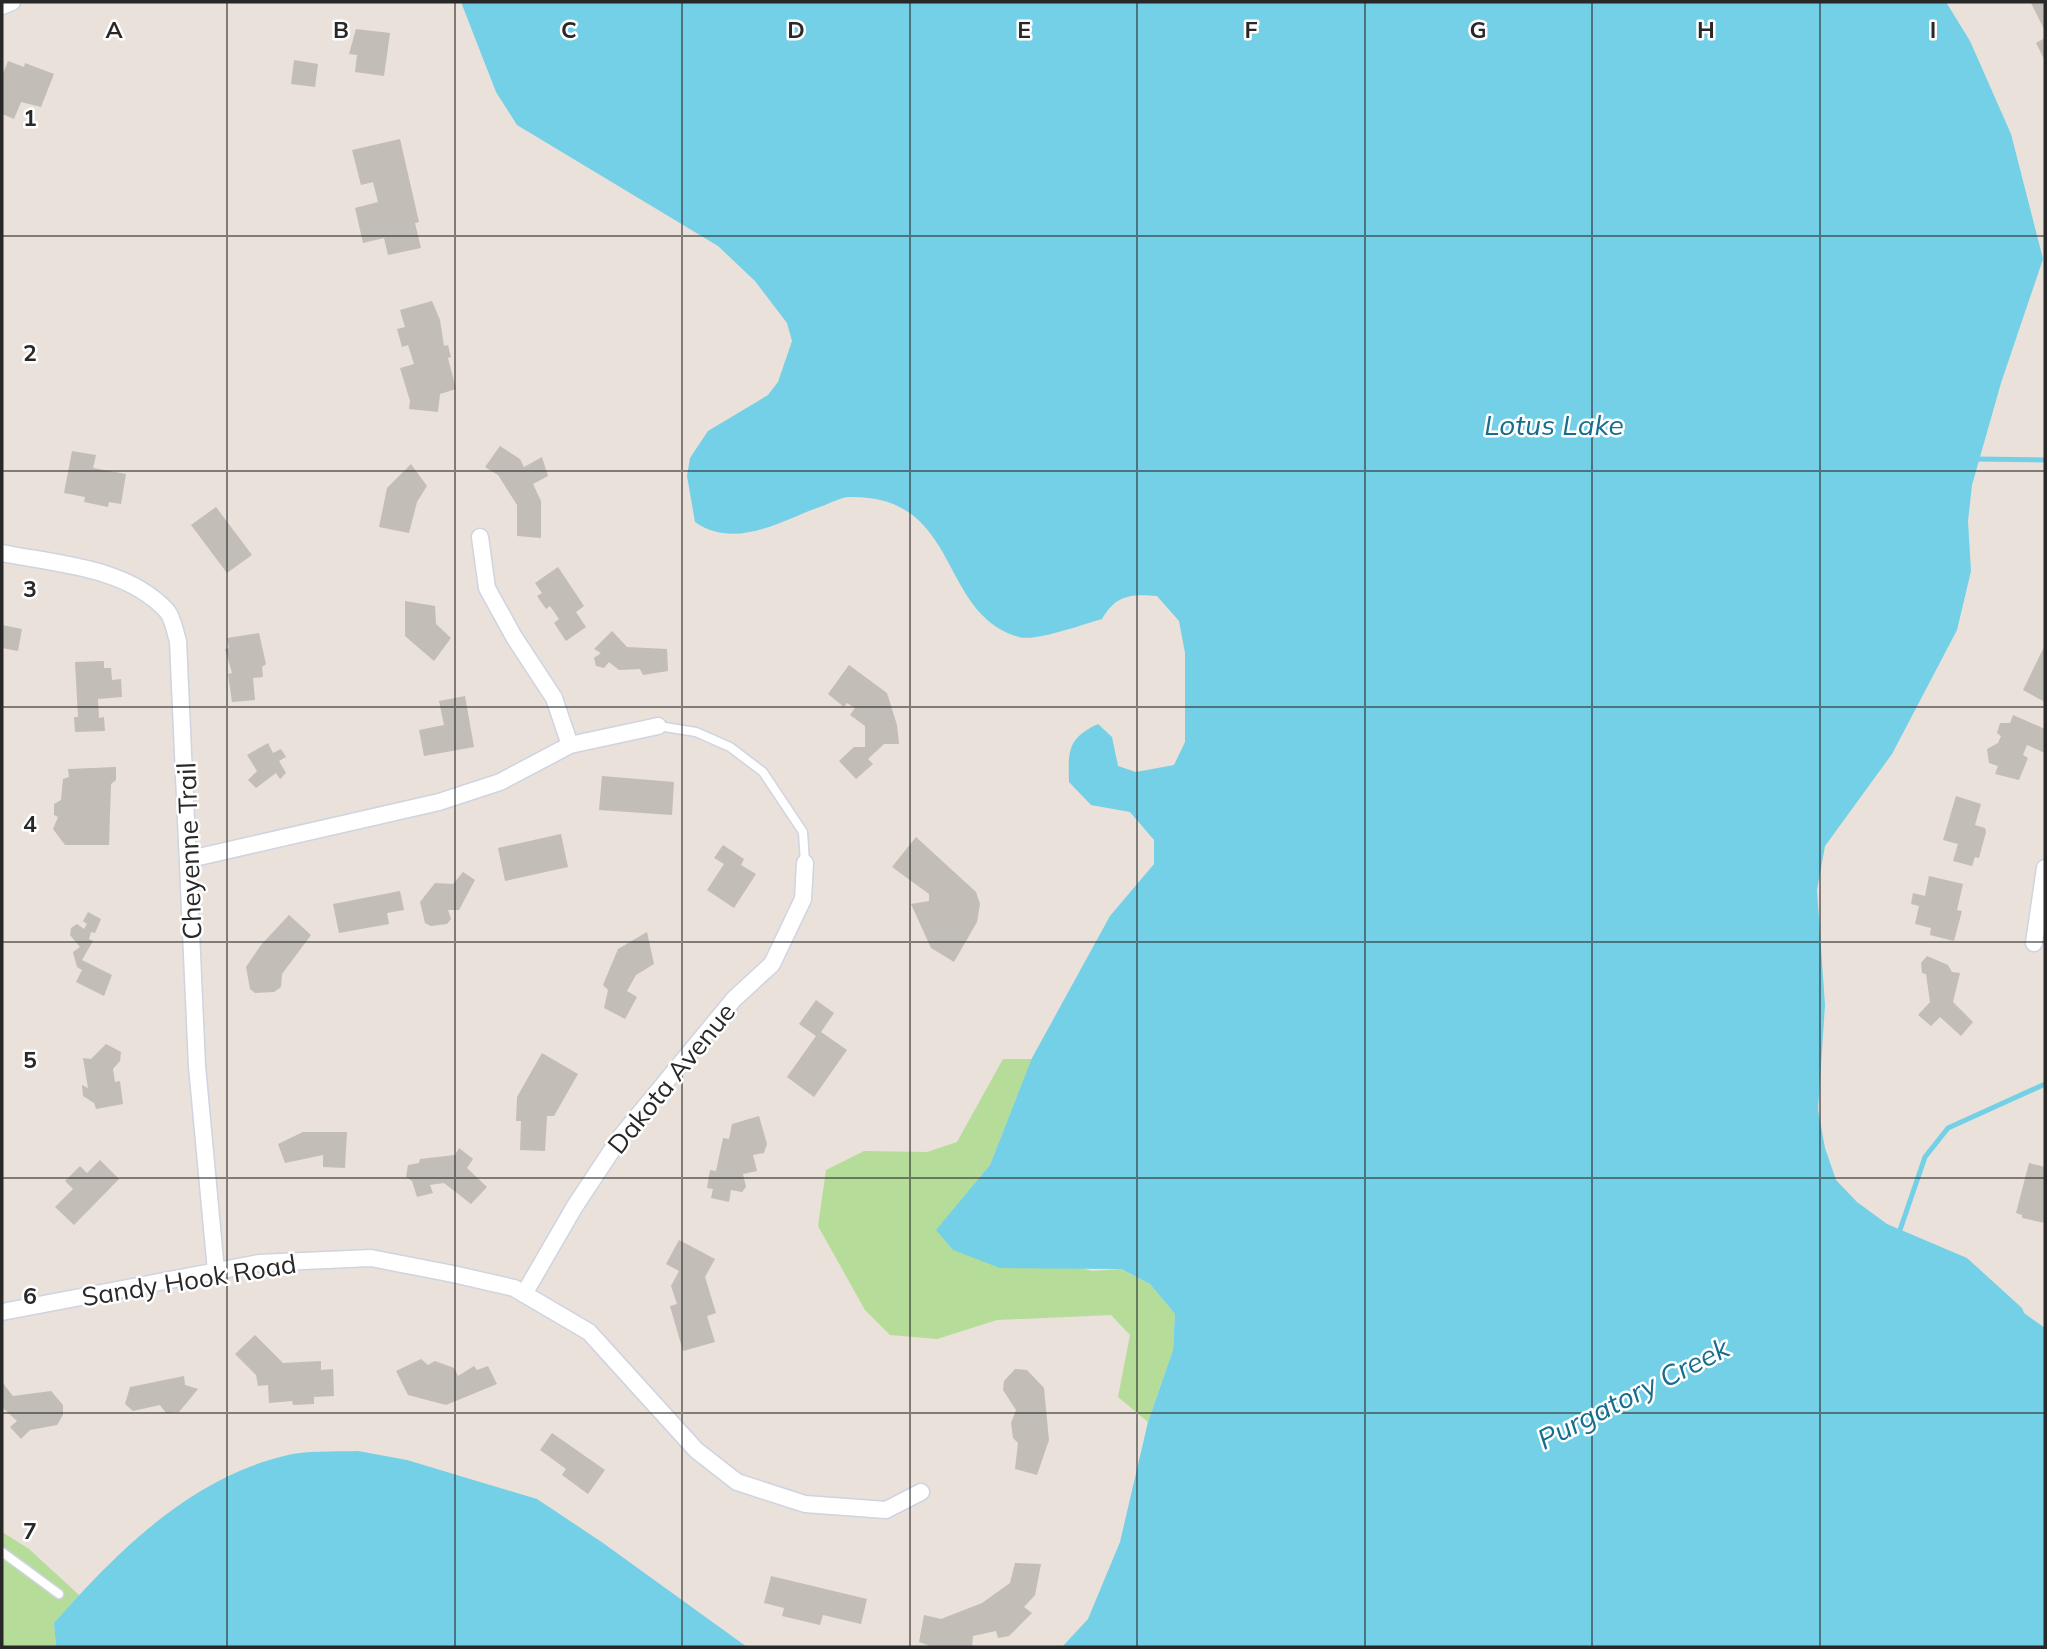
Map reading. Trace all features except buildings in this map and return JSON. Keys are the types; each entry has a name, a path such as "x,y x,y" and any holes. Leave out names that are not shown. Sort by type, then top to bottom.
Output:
{"street":[{"path":"2,6 12,2"},
{"path":"480,537 486,588 554,698 570,745"},
{"name":"Cheyenne Trail","path":"2,553 71,565 122,580 144,592 169,613 178,641 190,859 197,1066 216,1271"},
{"path":"190,859 439,802 500,782 570,745 658,726"},
{"name":"Dakota Avenue","path":"524,1294 575,1206 622,1135 734,999 772,964 803,899 805,863"},
{"path":"2034,943 2043,905 2045,868"},
{"name":"Sandy Hook Road","path":"2,1312 259,1263 371,1258 453,1274 514,1288 589,1332 696,1450 737,1482 805,1504 886,1510 921,1492"}],"lane":[{"path":"658,726 696,732 730,747 762,772 803,832 805,863"},
{"path":"2,1552 59,1594"}],"green space":[{"path":"1003,1059 1032,1059 990,1165 937,1230 1092,1271 1120,1269 1150,1284 1175,1314 1173,1350 1148,1422 1118,1397 1130,1335 1111,1315 997,1320 937,1339 890,1335 865,1310 818,1226 826,1170 864,1151 927,1152 957,1142"},
{"path":"2,1532 29,1549 79,1595 54,1623 56,1647 2,1647"}],"water":[{"name":"Lotus Lake","path":"461,2 1946,2 1970,41 2011,134 2043,259 2001,383 1972,485 1968,521 1971,571 1957,630 1892,754 1825,846 1817,890 1825,1005 1818,1110 1825,1148 1836,1180 1857,1202 1887,1224 1967,1258 2022,1308 2024,1313 2045,1328 2045,1647 1062,1647 1088,1619 1120,1542 1148,1422 1173,1350 1175,1314 1150,1284 1121,1269 1000,1268 953,1250 936,1230 990,1165 1032,1058 1110,916 1154,864 1154,840 1130,812 1091,805 1069,782 1069,761 1075,740 1098,724 1112,737 1118,766 1136,772 1174,765 1185,742 1185,653 1179,621 1157,596 1139,595 1118,601 1102,619 1048,635 1019,637 993,624 974,605 931,534 912,515 886,501 844,498 760,530 743,533 727,534 695,522 687,476 690,458 708,431 768,395 778,382 792,341 787,323 755,281 718,246 517,125 496,92"},
{"path":"358,1451 407,1460 537,1499 747,1647 56,1647 54,1623 129,1545 186,1500 249,1467 284,1456 311,1452"}],"waterway":[{"path":"1976,459 2045,460"},
{"path":"1895,1234 1900,1230 1925,1157 1948,1128 2045,1084"}],"water label":[{"name":"Purgatory Creek","path":"1633,1393"}]}
